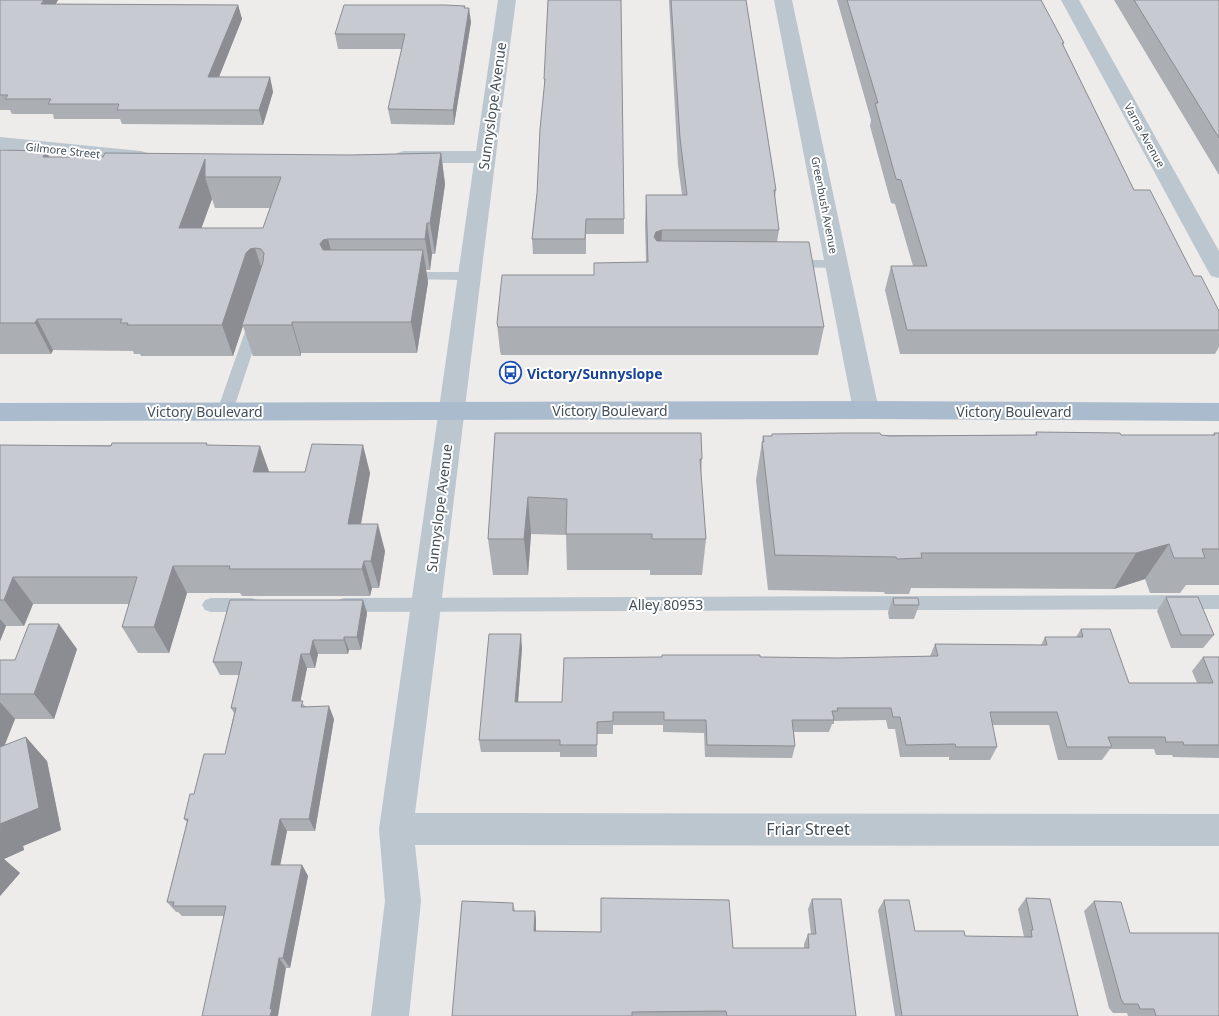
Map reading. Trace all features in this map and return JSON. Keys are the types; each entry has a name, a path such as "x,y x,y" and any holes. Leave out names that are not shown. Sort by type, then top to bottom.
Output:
{"main road":[{"name":"Victory Boulevard","path":"0,412 866,410 1219,412"}],"street":[{"name":"Sunnyslope Avenue","path":"390,1016 403,901 396,829 427,605 450,410 507,0"},
{"name":"Greenbush Avenue","path":"784,0 866,410"},
{"name":"Varna Avenue","path":"1070,0 1219,270"},
{"name":"Gilmore Street","path":"0,143 84,152 164,157"},
{"path":"388,157 485,157"},
{"name":"Friar Street","path":"396,829 1219,830"}],"lane":[{"path":"776,264 837,264"},
{"path":"396,276 468,276"},
{"path":"225,411 258,310"},
{"name":"Alley 80953","path":"329,605 1219,602"},
{"path":"211,605 270,605"}],"building":[{"path":"0,0 44,0 41,4 238,5 208,77 270,77 259,110 117,110 119,104 48,104 51,99 5,99 8,95 0,95"},
{"path":"548,0 621,0 624,219 586,219 585,239 532,239 545,79"},
{"path":"671,0 746,0 776,190 774,190 779,230 662,230 656,232 654,237 657,241 809,242 824,327 498,327 502,275 594,275 594,263 648,262 646,195 687,195 680,138"},
{"path":"847,0 1041,0 1064,43 1062,43 1134,190 1150,190 1194,276 1201,276 1219,311 1219,330 907,330 891,266 927,266 901,180 896,179 875,103 878,103"},
{"path":"1134,0 1219,0 1219,138"},
{"path":"344,5 445,5 469,8 453,110 388,109 405,34 335,34"},
{"path":"0,150 46,151 43,157 103,157 105,153 351,155 441,153 430,223 427,223 425,239 328,239 323,240 320,244 323,250 423,250 411,322 292,322 292,325 242,325 263,262 264,253 261,249 255,248 250,249 246,253 222,325 127,325 128,323 120,323 122,319 37,319 35,323 0,323","holes":["205,159 205,177 281,177 263,228 179,228"]},
{"path":"1036,432 1120,433 1121,435 1215,435 1214,433 1219,433 1219,549 1202,549 1205,558 1174,558 1169,544 1136,553 921,553 922,558 897,559 896,557 775,555 762,442 764,442 763,436 772,436 772,434 844,433 880,433 881,435 889,436 1037,435"},
{"path":"495,433 701,433 702,459 700,459 706,539 652,539 652,534 566,534 567,499 528,497 524,539 488,539"},
{"path":"112,443 207,443 206,445 260,446 253,472 305,472 312,444 363,445 348,524 378,524 371,561 364,561 362,569 229,569 230,566 173,566 154,627 122,627 137,577 13,577 4,600 0,600 0,445 111,446"},
{"path":"1166,597 1198,597 1214,635 1181,635"},
{"path":"893,598 918,598 919,605 894,605"},
{"path":"230,600 363,600 357,637 344,637 344,640 313,640 310,654 301,654 292,701 303,701 301,707 329,706 309,819 280,819 271,865 302,865 283,958 279,958 270,1016 202,1016 226,906 173,906 174,902 167,902 188,819 184,819 190,794 194,794 204,754 225,754 236,708 231,708 242,662 213,662"},
{"path":"29,624 59,624 34,694 0,694 0,660 15,660"},
{"path":"1081,629 1110,629 1129,683 1213,683 1203,657 1219,657 1219,745 1184,745 1183,742 1166,742 1165,737 1108,737 1112,747 1067,747 1057,712 990,712 997,747 956,747 955,744 906,745 900,717 893,717 891,708 837,708 838,711 832,711 834,720 792,720 795,746 707,745 706,720 664,720 664,712 613,712 613,721 597,722 597,745 560,745 560,740 479,740 489,634 521,634 515,702 562,702 564,658 662,657 662,655 760,655 760,657 838,658 938,656 935,644 1047,645 1045,637 1083,637"},
{"path":"26,737 39,808 0,824 0,747"},
{"path":"601,898 729,900 733,948 809,948 808,934 816,934 812,899 841,899 856,1016 727,1016 726,1011 632,1012 632,1016 452,1016 462,901 513,903 513,911 535,911 534,931 601,932"},
{"path":"1026,898 1050,899 1078,1016 902,1016 884,900 909,900 915,931 964,931 965,936 1032,937 1031,930 1033,930"},
{"path":"1094,901 1121,902 1130,933 1219,933 1219,1016 1156,1016 1154,1009 1140,1009 1138,1004 1124,1004"}],"place":[{"name":"Victory/Sunnyslope","path":"511,373"}]}
